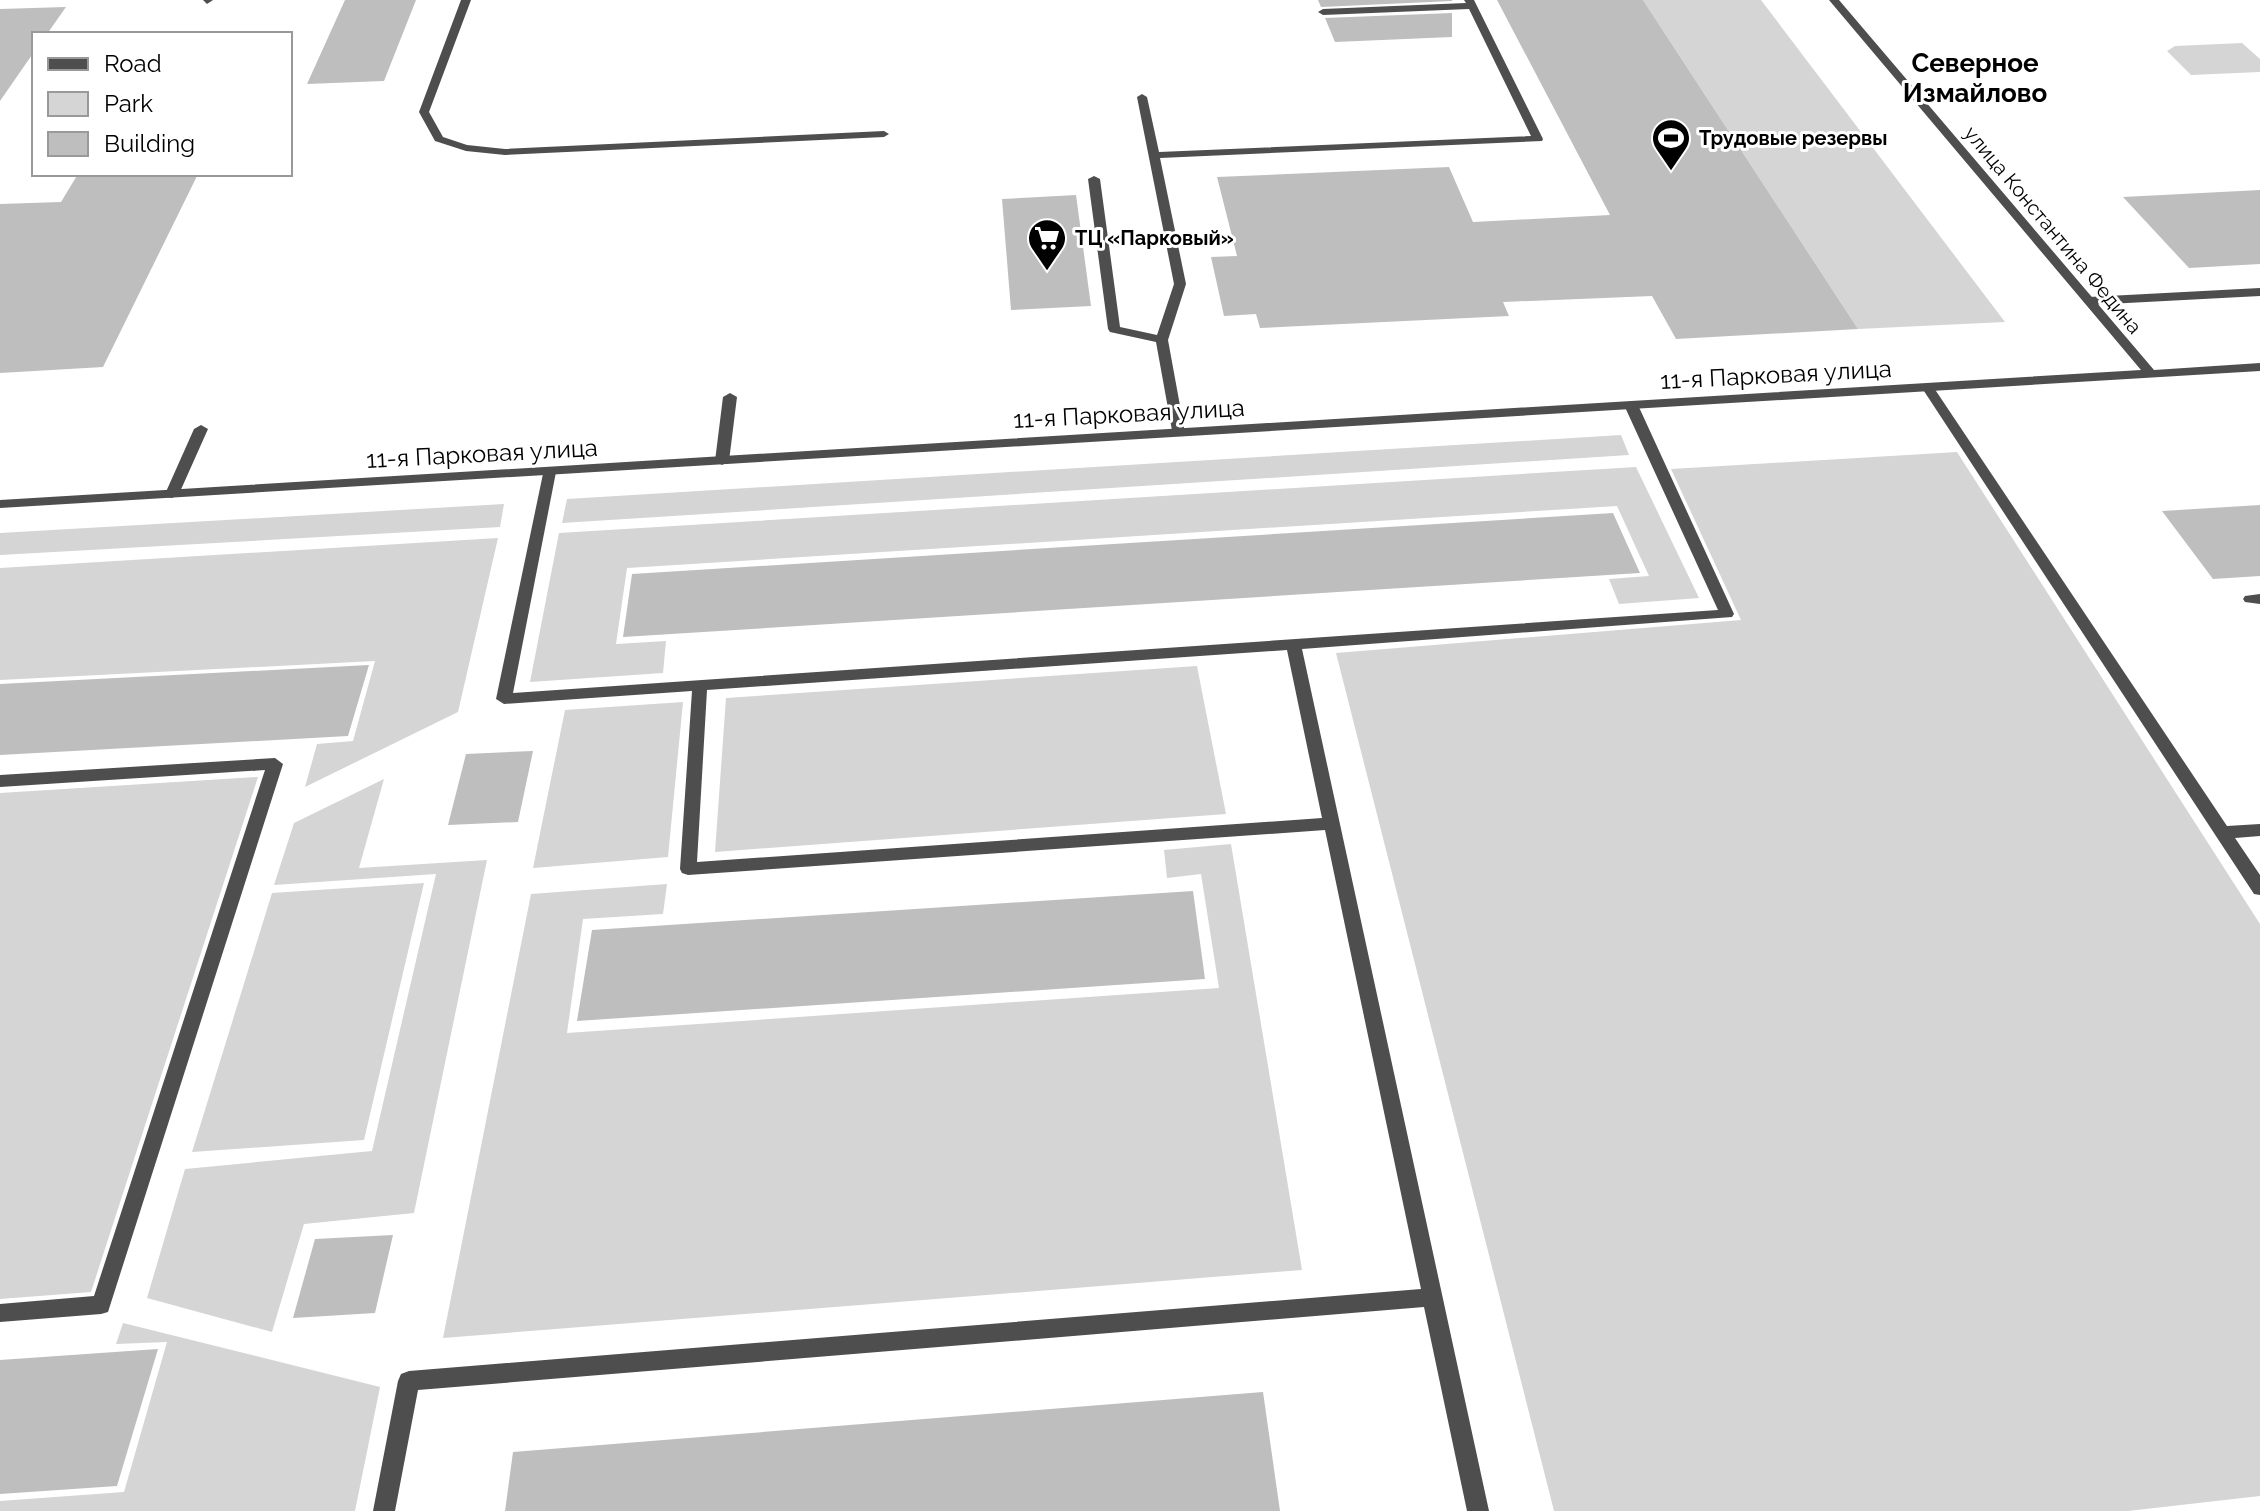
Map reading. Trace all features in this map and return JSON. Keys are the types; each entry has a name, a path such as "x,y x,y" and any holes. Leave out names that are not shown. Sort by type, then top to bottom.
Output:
{"street":[{"path":"466,0 424,112 439,139 466,148 505,152 884,134"},
{"name":"улица Константина Федина","path":"1834,0 2151,374"},
{"path":"1154,155 1538,139 1470,3 1323,12"},
{"path":"1142,97 1180,284 1162,340 1178,433"},
{"path":"1094,179 1114,329 1162,340"},
{"path":"2089,301 2260,292"},
{"name":"11-я Парковая улица","path":"0,504 2260,367"},
{"path":"1928,388 2260,889"},
{"path":"722,461 730,397"},
{"path":"549,472 504,699 1727,614 1631,405"},
{"path":"172,494 201,429"},
{"path":"1294,645 1478,1511"},
{"path":"700,686 688,869 1332,823"},
{"path":"0,781 275,764 101,1305 0,1313"},
{"path":"2224,832 2260,830"},
{"path":"384,1511 409,1381 1432,1297"}],"green space":[{"path":"1643,0 1761,0 2005,322 1858,329"},
{"path":"2242,43 2260,59 2260,72 2191,75 2167,51 2175,46"},
{"path":"1621,435 1629,455 562,523 567,499"},
{"path":"1957,452 2260,924 2260,1496 2128,1511 1554,1511 1336,653 1741,620 1671,469"},
{"path":"1636,467 1699,598 1619,604 1609,579 1649,576 1617,506 627,568 616,644 666,641 663,673 530,682 559,533"},
{"path":"504,504 500,527 0,555 0,533"},
{"path":"498,538 458,712 305,787 317,744 353,741 375,661 0,680 0,568"},
{"path":"1197,666 1226,814 715,852 726,698"},
{"path":"683,702 668,857 533,868 565,710"},
{"path":"258,777 91,1292 0,1299 0,793"},
{"path":"384,779 359,868 487,860 414,1213 304,1224 272,1332 147,1298 185,1169 372,1151 436,874 274,885 294,823"},
{"path":"1231,844 1302,1270 443,1338 531,894 667,884 663,914 583,919 567,1033 1219,988 1201,874 1167,878 1164,850"},
{"path":"424,883 364,1140 192,1152 272,893"},
{"path":"123,1323 380,1387 355,1511 0,1511 0,1501 124,1492 167,1342 116,1344"}],"building":[{"path":"345,0 416,0 384,81 307,84"},
{"path":"1318,0 1452,0 1452,1 1321,7"},
{"name":"Трудовые резервы","path":"1497,0 1643,0 1858,329 1676,339 1652,296 1503,302 1509,316 1260,328 1256,314 1224,316 1211,257 1237,256 1217,177 1449,167 1473,222 1610,215"},
{"path":"66,7 48,32 32,32 32,55 0,101 0,9"},
{"path":"1452,13 1452,37 1335,42 1325,18"},
{"path":"77,176 197,176 103,367 0,373 0,204 61,202"},
{"path":"2260,190 2260,264 2189,268 2123,197"},
{"name":"ТЦ «Парковый»","path":"1076,195 1091,306 1011,310 1002,199"},
{"path":"2260,505 2260,576 2213,579 2162,511"},
{"path":"1613,513 1640,573 623,637 632,574"},
{"path":"369,665 348,736 0,755 0,684"},
{"path":"533,751 518,822 448,825 466,754"},
{"path":"1193,891 1205,979 577,1021 592,930"},
{"path":"393,1235 375,1313 293,1318 315,1239"},
{"path":"158,1349 117,1486 0,1494 0,1360"},
{"path":"1263,1392 1280,1511 505,1511 513,1452"}],"place":[{"name":"Трудовые резервы","path":"1671,172"},
{"name":"ТЦ «Парковый»","path":"1047,272"}],"district":[{"name":"Северное Измайлово","path":"1975,78"}]}
